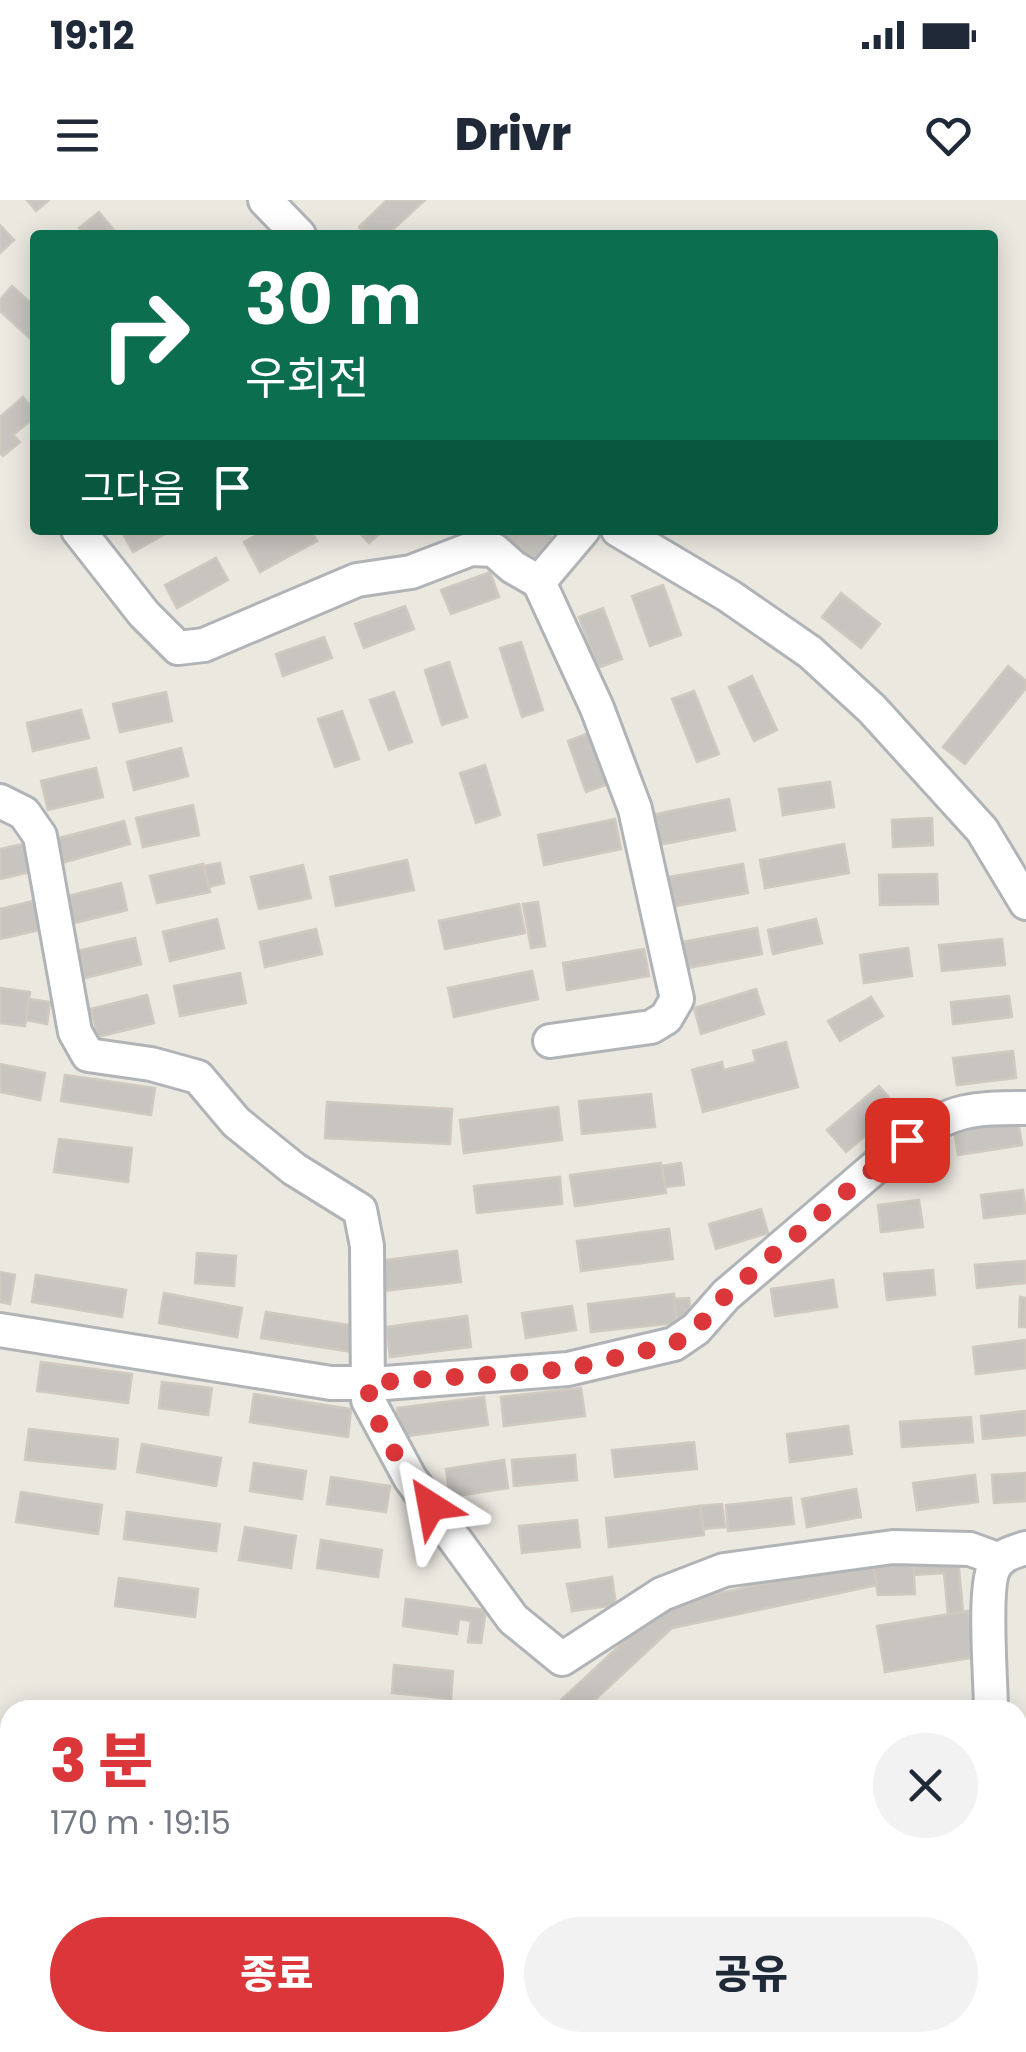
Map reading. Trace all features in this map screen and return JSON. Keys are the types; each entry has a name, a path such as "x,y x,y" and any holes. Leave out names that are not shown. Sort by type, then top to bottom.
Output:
{"street":[{"path":"265,200 291,230"},
{"path":"82,535 144,614 178,648 204,645 357,580 411,572 471,549 494,550 514,568 539,582 597,708 634,809 676,999 666,1018 651,1027 550,1041"},
{"path":"539,582 579,535"},
{"path":"626,535 729,596 810,652 872,710 982,830 1026,904"},
{"path":"0,800 24,812 40,836 75,1032 88,1055 151,1064 198,1077 250,1134 294,1169 360,1210 367,1246 368,1400 410,1478 513,1619 562,1660 662,1594 724,1570 893,1547 1013,1554"},
{"path":"0,1330 330,1383 568,1369 674,1344 696,1329 726,1295 907,1140 937,1120 971,1108 1026,1108"},
{"path":"990,1700 988,1592 994,1567 1013,1554"}],"building":[{"path":"27,200 49,200 36,211"},
{"path":"387,200 425,200 392,230 359,227"},
{"path":"99,212 114,230 80,230"},
{"path":"0,225 14,240 0,253"},
{"path":"12,286 30,302 30,338 0,311 0,300"},
{"path":"23,397 30,405 30,421 13,435 20,442 3,456 0,453 0,417"},
{"path":"124,535 163,535 133,552"},
{"path":"257,535 314,535 317,541 260,572 244,542"},
{"path":"362,535 378,535 369,543"},
{"path":"496,535 549,535 561,546 536,572"},
{"path":"216,558 228,580 177,608 165,585"},
{"path":"490,572 499,597 451,614 441,590"},
{"path":"663,585 681,635 650,646 632,596"},
{"path":"841,593 880,624 861,648 822,617"},
{"path":"405,606 414,629 364,648 355,624"},
{"path":"603,608 622,659 598,668 579,617"},
{"path":"324,637 332,658 283,676 276,654"},
{"path":"521,642 543,710 522,717 500,648"},
{"path":"449,662 467,717 442,725 425,670"},
{"path":"1008,666 1026,681 1026,688 965,764 943,747"},
{"path":"752,676 777,730 754,741 729,687"},
{"path":"694,691 719,754 697,762 672,699"},
{"path":"166,692 172,721 120,732 113,704"},
{"path":"394,692 412,742 389,750 370,700"},
{"path":"81,710 89,738 33,751 27,723"},
{"path":"342,711 359,759 335,767 318,719"},
{"path":"592,732 611,783 586,792 568,741"},
{"path":"181,748 188,776 134,790 127,762"},
{"path":"485,765 500,815 476,823 460,773"},
{"path":"96,768 103,797 48,810 41,781"},
{"path":"830,782 834,807 783,815 779,789"},
{"path":"729,799 735,830 653,846 647,816"},
{"path":"193,805 199,835 143,847 136,818"},
{"path":"932,818 933,845 893,847 892,820"},
{"path":"615,819 621,849 544,865 538,835"},
{"path":"124,821 130,844 62,863 56,839"},
{"path":"28,843 34,871 0,879 0,849"},
{"path":"844,844 849,873 765,888 760,860"},
{"path":"407,860 414,890 336,906 330,877"},
{"path":"220,863 224,883 209,887 204,866"},
{"path":"203,864 210,892 157,903 150,876"},
{"path":"743,864 748,893 664,908 658,879"},
{"path":"303,865 311,898 259,909 251,877"},
{"path":"937,874 938,904 880,905 879,875"},
{"path":"121,883 127,910 71,924 64,897"},
{"path":"41,899 48,928 0,939 0,909"},
{"path":"538,902 545,946 531,948 523,904"},
{"path":"519,904 525,933 445,949 439,921"},
{"path":"217,919 224,948 170,961 163,932"},
{"path":"816,919 822,943 773,954 768,930"},
{"path":"757,928 762,954 677,970 672,944"},
{"path":"316,929 322,954 265,967 260,942"},
{"path":"135,938 141,964 85,978 78,951"},
{"path":"1002,939 1005,965 942,971 939,945"},
{"path":"908,948 912,976 864,983 860,955"},
{"path":"644,949 649,976 567,990 563,963"},
{"path":"532,971 538,999 454,1017 448,988"},
{"path":"240,973 246,1003 180,1016 174,986"},
{"path":"0,988 30,992 25,1026 0,1023"},
{"path":"756,989 764,1014 701,1034 694,1008"},
{"path":"147,995 154,1023 98,1037 91,1009"},
{"path":"1009,996 1012,1017 953,1024 951,1002"},
{"path":"871,997 883,1016 840,1041 828,1021"},
{"path":"29,999 50,1002 47,1024 26,1020"},
{"path":"786,1042 798,1087 703,1112 692,1070 722,1062 724,1070 756,1062 753,1051"},
{"path":"1013,1051 1016,1078 957,1085 953,1058"},
{"path":"0,1064 45,1073 40,1100 0,1092"},
{"path":"65,1075 155,1088 151,1115 61,1101"},
{"path":"879,1086 898,1108 846,1152 827,1130"},
{"path":"651,1094 655,1127 582,1134 579,1101"},
{"path":"327,1102 452,1109 450,1144 325,1138"},
{"path":"558,1107 562,1140 464,1153 460,1120"},
{"path":"1018,1120 1022,1145 958,1155 954,1130"},
{"path":"59,1139 132,1148 128,1182 54,1172"},
{"path":"661,1163 666,1193 575,1206 570,1175"},
{"path":"681,1163 684,1185 665,1187 662,1166"},
{"path":"560,1177 562,1204 477,1213 474,1186"},
{"path":"1023,1190 1026,1213 984,1218 981,1195"},
{"path":"919,1200 923,1227 881,1232 878,1205"},
{"path":"761,1209 768,1233 716,1249 709,1224"},
{"path":"669,1229 673,1259 581,1271 577,1241"},
{"path":"457,1251 461,1282 382,1291 378,1261"},
{"path":"197,1253 236,1256 234,1286 195,1283"},
{"path":"1026,1261 1026,1283 977,1288 975,1265"},
{"path":"933,1270 935,1295 887,1300 884,1274"},
{"path":"0,1272 15,1275 10,1304 0,1302"},
{"path":"36,1275 126,1290 122,1317 32,1302"},
{"path":"833,1280 837,1307 775,1316 771,1289"},
{"path":"164,1293 242,1308 237,1337 159,1323"},
{"path":"674,1294 677,1323 591,1332 588,1304"},
{"path":"1020,1297 1026,1298 1026,1327 1019,1327"},
{"path":"689,1298 691,1317 677,1319 674,1299"},
{"path":"572,1306 576,1330 526,1338 522,1313"},
{"path":"266,1312 356,1326 353,1352 261,1338"},
{"path":"467,1316 471,1347 390,1357 386,1327"},
{"path":"1026,1340 1026,1368 976,1374 973,1347"},
{"path":"41,1362 132,1374 128,1403 37,1391"},
{"path":"162,1382 212,1388 208,1415 159,1408"},
{"path":"581,1388 585,1416 504,1426 501,1397"},
{"path":"254,1394 351,1409 348,1437 250,1422"},
{"path":"484,1397 488,1425 400,1437 397,1408"},
{"path":"1026,1411 1026,1435 983,1439 981,1416"},
{"path":"971,1417 973,1442 902,1447 900,1422"},
{"path":"848,1426 852,1454 790,1462 787,1434"},
{"path":"29,1429 118,1439 115,1469 25,1460"},
{"path":"694,1442 697,1469 615,1477 612,1450"},
{"path":"142,1444 221,1458 216,1486 137,1472"},
{"path":"575,1455 577,1480 514,1486 512,1460"},
{"path":"504,1460 508,1488 450,1497 446,1469"},
{"path":"254,1463 306,1471 302,1499 250,1491"},
{"path":"1026,1473 1026,1501 994,1503 992,1475"},
{"path":"975,1475 978,1502 917,1510 913,1483"},
{"path":"331,1477 390,1486 386,1512 327,1504"},
{"path":"856,1489 861,1517 807,1527 802,1499"},
{"path":"21,1492 102,1505 98,1534 16,1522"},
{"path":"791,1498 794,1524 728,1531 726,1505"},
{"path":"722,1504 725,1527 703,1529 700,1506"},
{"path":"700,1506 704,1535 609,1547 606,1518"},
{"path":"127,1512 220,1524 216,1551 124,1539"},
{"path":"577,1520 580,1547 522,1553 519,1526"},
{"path":"245,1527 296,1536 291,1568 239,1560"},
{"path":"321,1540 382,1550 378,1577 317,1568"},
{"path":"958,1558 963,1612 948,1614 944,1573 914,1575 913,1560"},
{"path":"913,1560 915,1594 878,1595 872,1561"},
{"path":"872,1561 877,1585 672,1628 595,1700 561,1700 663,1605"},
{"path":"612,1577 616,1605 572,1611 567,1584"},
{"path":"119,1578 198,1589 195,1617 115,1606"},
{"path":"406,1599 486,1610 481,1643 468,1642 471,1621 459,1619 457,1634 403,1626"},
{"path":"968,1611 976,1657 885,1672 877,1626"},
{"path":"394,1665 453,1671 451,1699 392,1693"}],"route":[{"path":"431,1506 410,1478 368,1400 368,1383 568,1369 674,1344 696,1329 726,1295 907,1140"}]}
